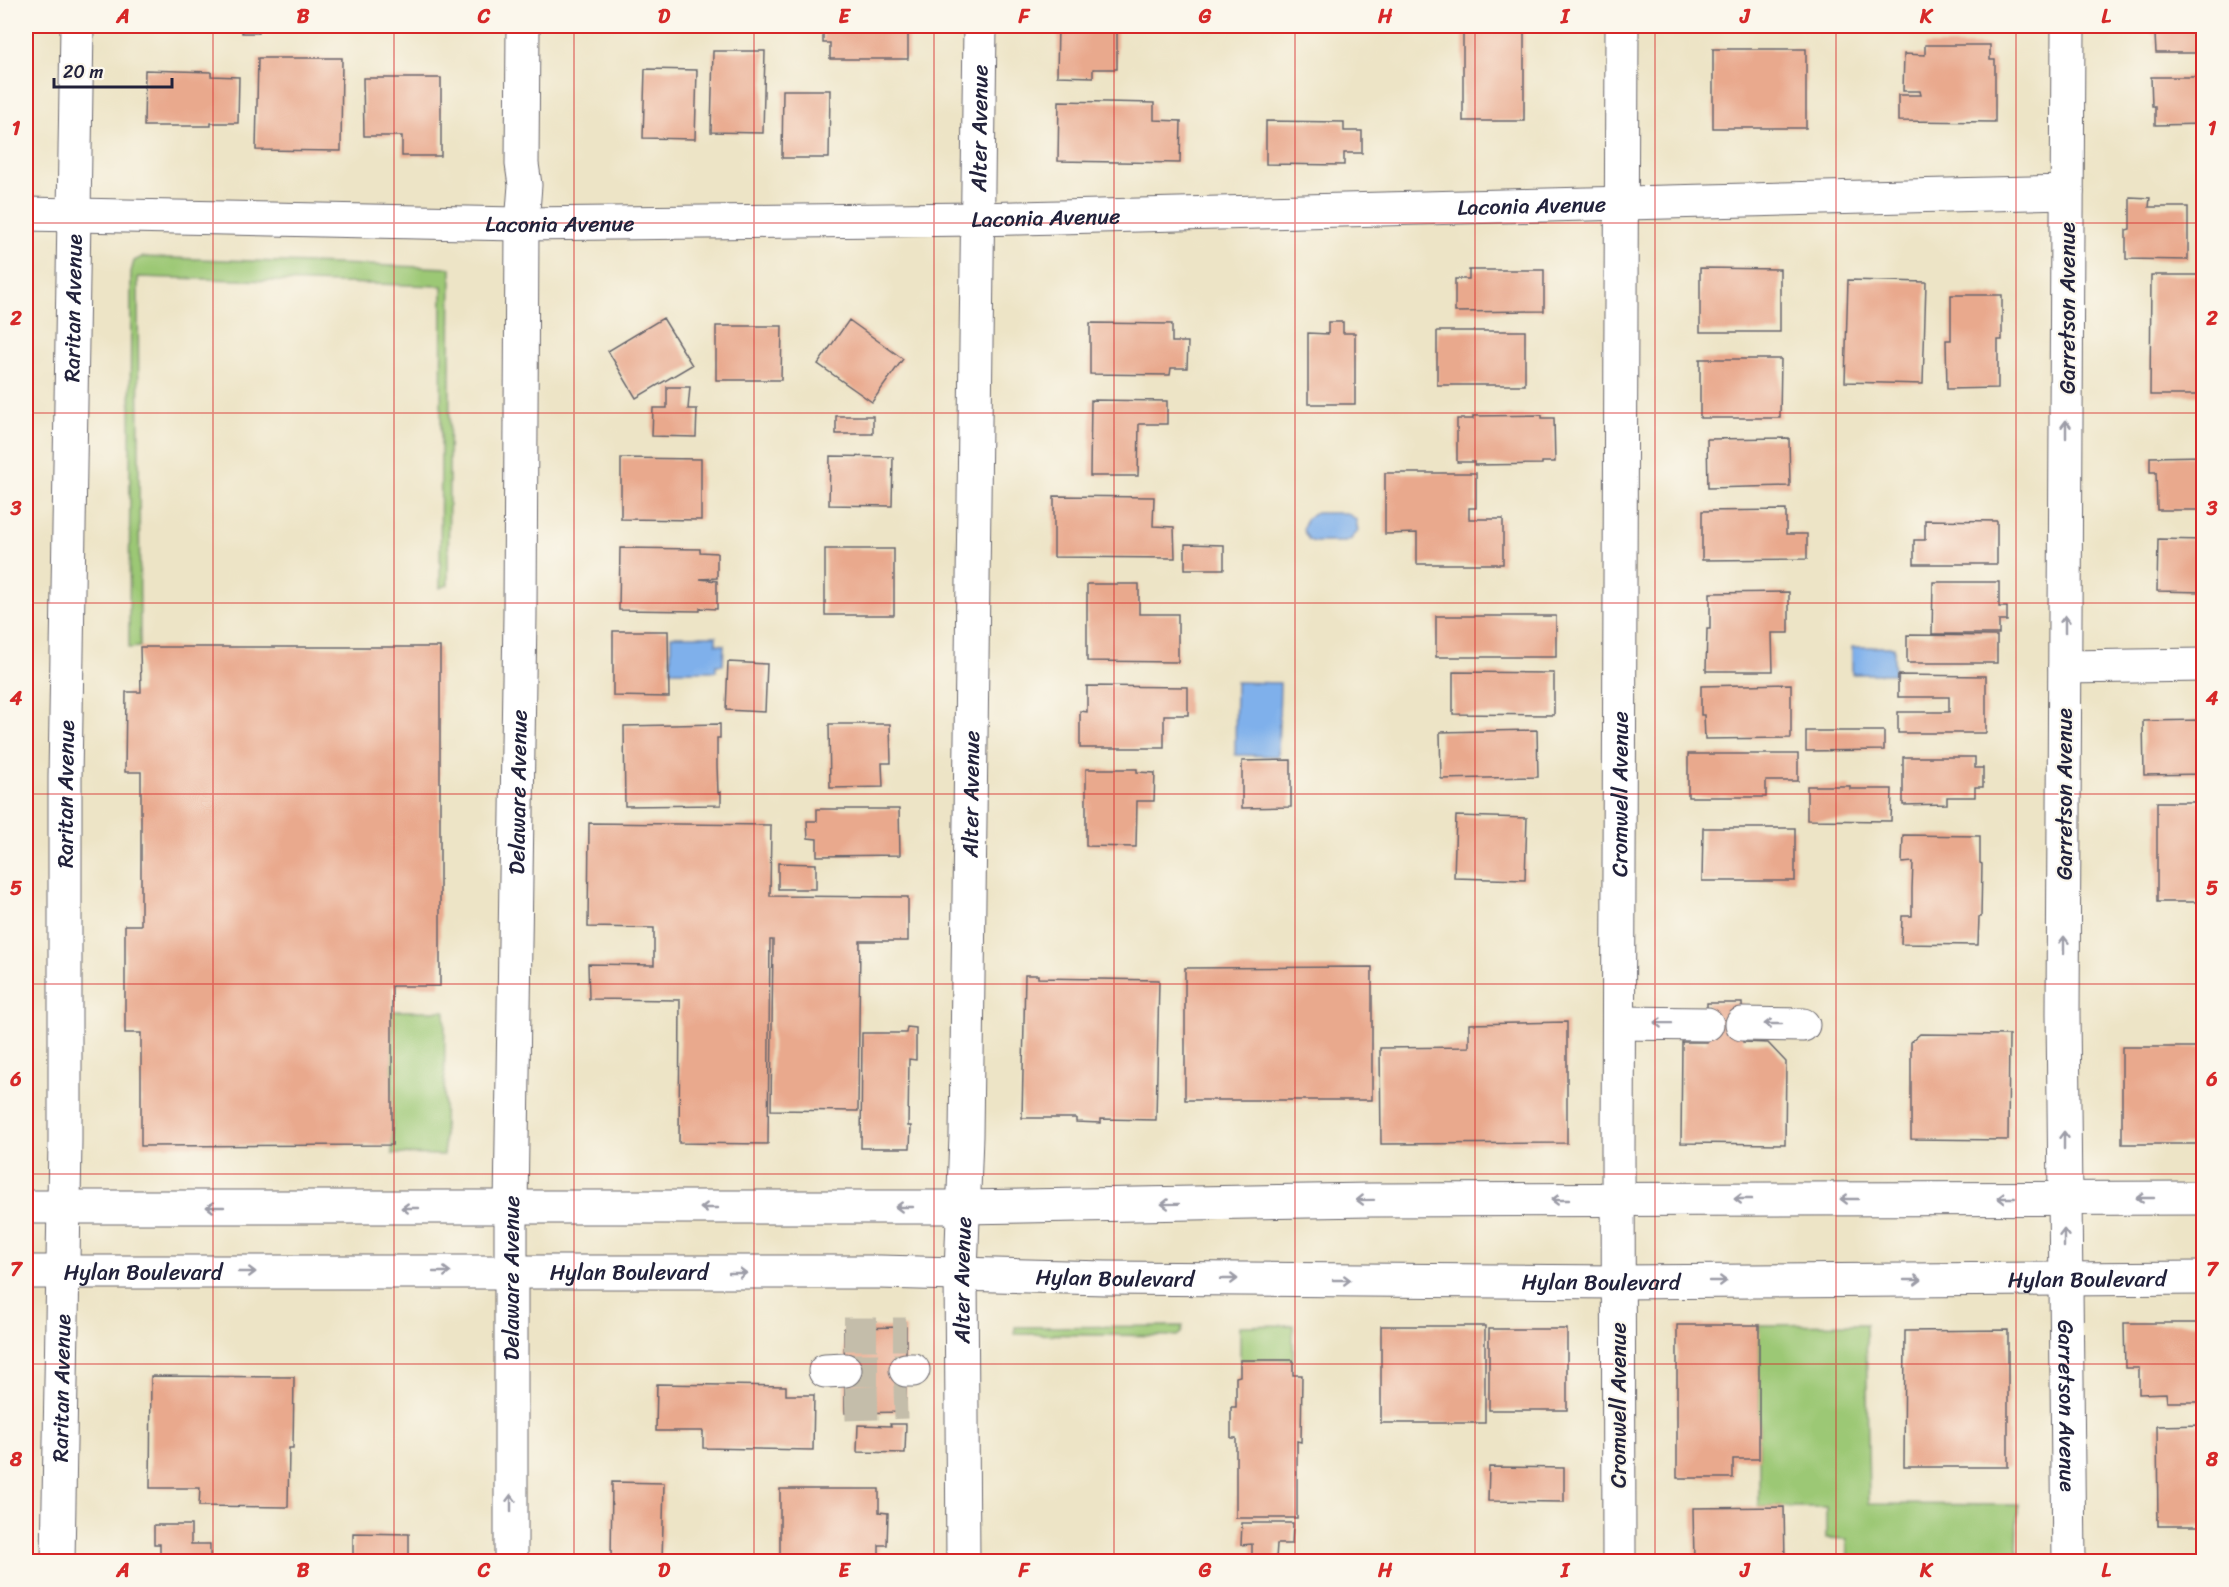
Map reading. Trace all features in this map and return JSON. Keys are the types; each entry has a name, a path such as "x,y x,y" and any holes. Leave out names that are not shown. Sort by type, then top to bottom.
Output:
{"street":[{"name":"Raritan Avenue","path":"58,1562 63,1272 65,778 77,26"},
{"name":"Delaware Avenue","path":"511,1562 511,1207 520,602 522,224 525,185 522,164 522,26"},
{"name":"Alter Avenue","path":"963,1562 960,1274 963,1207 980,26"},
{"name":"Cromwell Avenue","path":"1619,1562 1622,26"},
{"name":"Garretson Avenue","path":"2068,26 2064,1278 2069,1562"},
{"name":"Laconia Avenue","path":"26,214 522,224 978,219 2067,192"},
{"path":"2065,667 2204,664"},
{"path":"1619,1023 1707,1024"},
{"path":"1742,1024 1803,1025"},
{"path":"26,1207 963,1207 1371,1200 2204,1198"},
{"name":"Hylan Boulevard","path":"26,1272 960,1274 1125,1278 1618,1282 2204,1278"}],"green space":[{"path":"142,257 451,268 448,585 440,588 442,286 138,277 140,647 129,648 131,272 134,261"},
{"path":"392,1011 445,1011 444,1155 392,1154"},
{"path":"1866,1324 1869,1504 2018,1505 2017,1561 1848,1561 1847,1539 1826,1538 1826,1507 1759,1507 1759,1325"},
{"path":"1293,1325 1293,1360 1240,1360 1240,1326"},
{"path":"1183,1326 1181,1333 1177,1336 1015,1334 1015,1327"}],"water":[{"path":"1316,513 1347,513 1356,520 1358,531 1345,542 1309,540 1303,530 1306,519"},
{"path":"671,636 716,636 716,644 724,645 723,665 716,665 716,671 671,671"},
{"path":"1852,647 1894,647 1894,674 1852,674"},
{"path":"1236,682 1280,683 1278,756 1235,755"}],"building":[{"path":"242,26 259,26 259,33 242,33"},
{"path":"823,26 908,26 908,59 830,59 830,43 823,43"},
{"path":"1058,26 1117,28 1117,69 1093,69 1093,77 1057,76"},
{"path":"2151,26 2204,26 2204,53 2156,53 2155,35 2151,35"},
{"path":"1463,27 1524,27 1524,121 1463,121"},
{"path":"1925,45 1990,45 1990,60 1995,60 1995,122 1898,121 1898,95 1921,95 1920,91 1903,91 1904,54 1925,55"},
{"path":"1713,49 1806,49 1806,128 1713,128"},
{"path":"713,51 765,51 763,133 711,132"},
{"path":"258,58 342,58 341,151 256,150"},
{"path":"645,69 697,70 695,139 643,138"},
{"path":"145,70 211,72 211,76 239,77 238,123 211,123 211,126 144,126"},
{"path":"2151,77 2204,77 2204,124 2155,125"},
{"path":"363,78 441,78 441,156 402,156 402,136 364,136"},
{"path":"783,90 830,90 829,158 782,158"},
{"path":"1059,101 1154,103 1154,120 1181,121 1180,163 1058,161"},
{"path":"1266,121 1344,122 1344,131 1362,131 1362,153 1344,153 1344,165 1266,164"},
{"path":"2130,197 2150,198 2149,207 2188,207 2188,260 2126,259 2126,230 2130,229"},
{"path":"1700,268 1780,269 1780,332 1700,332"},
{"path":"1469,270 1544,270 1544,311 1455,312 1455,279 1469,279"},
{"path":"2151,275 2204,275 2204,395 2150,395"},
{"path":"1848,280 1926,282 1923,384 1845,382"},
{"path":"1951,295 2002,295 2002,340 1998,340 1998,388 1947,389 1946,340 1951,340"},
{"path":"663,318 692,365 636,398 608,351"},
{"path":"849,320 903,359 872,402 818,364"},
{"path":"1328,322 1343,322 1343,333 1355,333 1355,404 1308,404 1308,333 1328,334"},
{"path":"1090,323 1172,324 1172,342 1188,342 1187,368 1171,368 1170,375 1090,374"},
{"path":"716,326 782,326 781,380 716,380"},
{"path":"1437,331 1525,331 1525,385 1437,385"},
{"path":"1700,359 1781,359 1780,418 1700,418"},
{"path":"667,387 690,387 688,409 697,409 696,437 652,436 653,408 667,408"},
{"path":"1091,400 1167,401 1167,424 1139,424 1138,476 1090,476"},
{"path":"1542,415 1542,418 1554,418 1555,462 1474,465 1474,462 1457,462 1457,419 1473,419 1473,416"},
{"path":"836,416 873,416 873,434 836,434"},
{"path":"1789,438 1790,486 1708,488 1707,439"},
{"path":"830,456 893,457 892,506 829,505"},
{"path":"2204,456 2204,510 2157,510 2156,472 2150,472 2150,457"},
{"path":"621,458 701,459 701,520 621,519"},
{"path":"1385,473 1476,473 1476,508 1469,508 1469,519 1503,519 1503,564 1417,564 1417,533 1385,534"},
{"path":"1054,496 1154,497 1153,526 1174,527 1175,558 1054,557"},
{"path":"1786,510 1786,534 1807,534 1807,559 1702,560 1702,511"},
{"path":"1925,520 1997,521 1997,564 1914,564 1914,540 1925,540"},
{"path":"2158,539 2204,540 2204,592 2157,591"},
{"path":"1185,544 1224,545 1224,569 1185,569"},
{"path":"620,548 700,549 700,552 717,553 717,578 700,579 717,581 717,609 700,608 700,611 619,610"},
{"path":"825,549 894,549 894,615 825,615"},
{"path":"1933,582 1999,582 1999,607 2007,607 2007,621 1999,621 1999,634 1932,634"},
{"path":"1087,584 1139,584 1139,614 1178,614 1178,662 1087,661"},
{"path":"1789,592 1789,633 1772,633 1773,671 1706,671 1707,629 1710,629 1710,593"},
{"path":"1436,616 1556,616 1556,657 1436,657"},
{"path":"613,631 668,631 669,697 613,696"},
{"path":"1907,635 1997,636 1997,663 1907,663"},
{"path":"140,647 440,647 440,986 392,986 392,1145 141,1146 141,1033 125,1033 125,925 141,925 141,772 125,772 126,692 141,692"},
{"path":"728,662 767,664 765,712 726,710"},
{"path":"1453,672 1554,673 1554,715 1453,714"},
{"path":"1898,675 1986,676 1986,733 1898,733 1898,712 1949,712 1949,697 1898,697"},
{"path":"1791,684 1791,738 1705,739 1704,715 1701,715 1701,686"},
{"path":"1087,686 1188,687 1188,715 1164,715 1164,748 1080,748 1080,711 1087,712"},
{"path":"2204,720 2204,774 2144,775 2143,721"},
{"path":"720,724 720,738 717,738 717,766 721,805 625,806 624,726"},
{"path":"829,724 890,724 891,763 882,763 883,787 830,788"},
{"path":"1537,730 1538,777 1441,779 1440,732"},
{"path":"1806,731 1884,731 1884,750 1806,751"},
{"path":"1688,754 1798,754 1798,781 1766,781 1766,797 1688,797"},
{"path":"1903,757 1975,757 1975,768 1983,768 1983,787 1975,787 1975,797 1947,797 1947,804 1903,805"},
{"path":"1291,760 1291,807 1242,808 1242,761"},
{"path":"1086,769 1137,769 1137,772 1155,773 1154,801 1137,801 1136,847 1086,846"},
{"path":"1807,786 1892,789 1891,821 1807,820"},
{"path":"2157,802 2204,802 2204,902 2157,902"},
{"path":"817,809 899,809 900,855 817,856 817,839 808,838 807,821 817,821"},
{"path":"1456,816 1527,818 1525,880 1454,878"},
{"path":"589,823 771,825 770,896 908,897 908,941 860,941 858,1111 771,1110 773,940 770,940 768,1144 679,1143 680,1000 589,999 588,964 654,965 654,928 588,927"},
{"path":"1703,828 1795,828 1795,881 1702,881"},
{"path":"1903,835 1980,836 1980,863 1982,864 1978,945 1901,944 1902,916 1912,916 1913,862 1902,863"},
{"path":"778,863 816,864 816,889 778,889"},
{"path":"1372,967 1372,1100 1185,1100 1185,968"},
{"path":"1025,975 1038,975 1038,978 1159,980 1156,1120 1101,1119 1101,1123 1076,1122 1076,1118 1022,1118"},
{"path":"1707,1003 1742,1003 1743,1042 1768,1043 1786,1062 1785,1144 1681,1143 1682,1042 1707,1042"},
{"path":"1567,1022 1567,1143 1381,1144 1380,1048 1469,1047 1469,1024"},
{"path":"907,1027 916,1028 916,1060 909,1059 910,1148 861,1148 862,1033 906,1033"},
{"path":"1920,1034 2009,1035 2008,1140 1911,1139 1911,1042"},
{"path":"2122,1047 2204,1047 2204,1144 2122,1144"},
{"path":"2124,1323 2204,1323 2204,1402 2167,1402 2166,1393 2139,1394 2139,1368 2125,1368"},
{"path":"1677,1325 1759,1325 1759,1459 1733,1459 1733,1478 1677,1478"},
{"path":"1381,1326 1485,1326 1485,1423 1381,1423"},
{"path":"906,1327 906,1412 845,1413 844,1328"},
{"path":"1489,1329 1567,1329 1567,1410 1489,1410"},
{"path":"2008,1330 2008,1467 1904,1467 1905,1331"},
{"path":"1240,1360 1293,1360 1293,1375 1302,1375 1301,1442 1297,1441 1297,1518 1236,1518 1236,1438 1231,1438 1231,1407 1236,1407 1236,1377 1240,1376"},
{"path":"151,1376 294,1377 293,1448 289,1448 288,1507 199,1506 200,1488 150,1488"},
{"path":"657,1384 786,1386 786,1395 814,1395 813,1450 703,1448 703,1431 656,1431"},
{"path":"890,1424 906,1424 905,1453 857,1452 858,1425 891,1426"},
{"path":"2204,1425 2204,1526 2158,1526 2157,1426"},
{"path":"1489,1467 1564,1468 1564,1502 1488,1501"},
{"path":"612,1482 664,1483 662,1562 611,1562"},
{"path":"780,1489 879,1489 879,1512 888,1513 887,1545 879,1545 879,1562 780,1562"},
{"path":"1784,1507 1785,1562 1694,1562 1693,1508"},
{"path":"1242,1523 1293,1523 1292,1544 1277,1544 1276,1559 1252,1559 1252,1544 1241,1545"},
{"path":"154,1525 191,1525 191,1544 210,1544 210,1562 160,1562 160,1544 154,1544"},
{"path":"353,1533 409,1534 409,1562 353,1562"}],"tunnel":[{"path":"844,1334 906,1334"},
{"path":"845,1370 906,1370"},
{"path":"845,1404 907,1402"}]}
